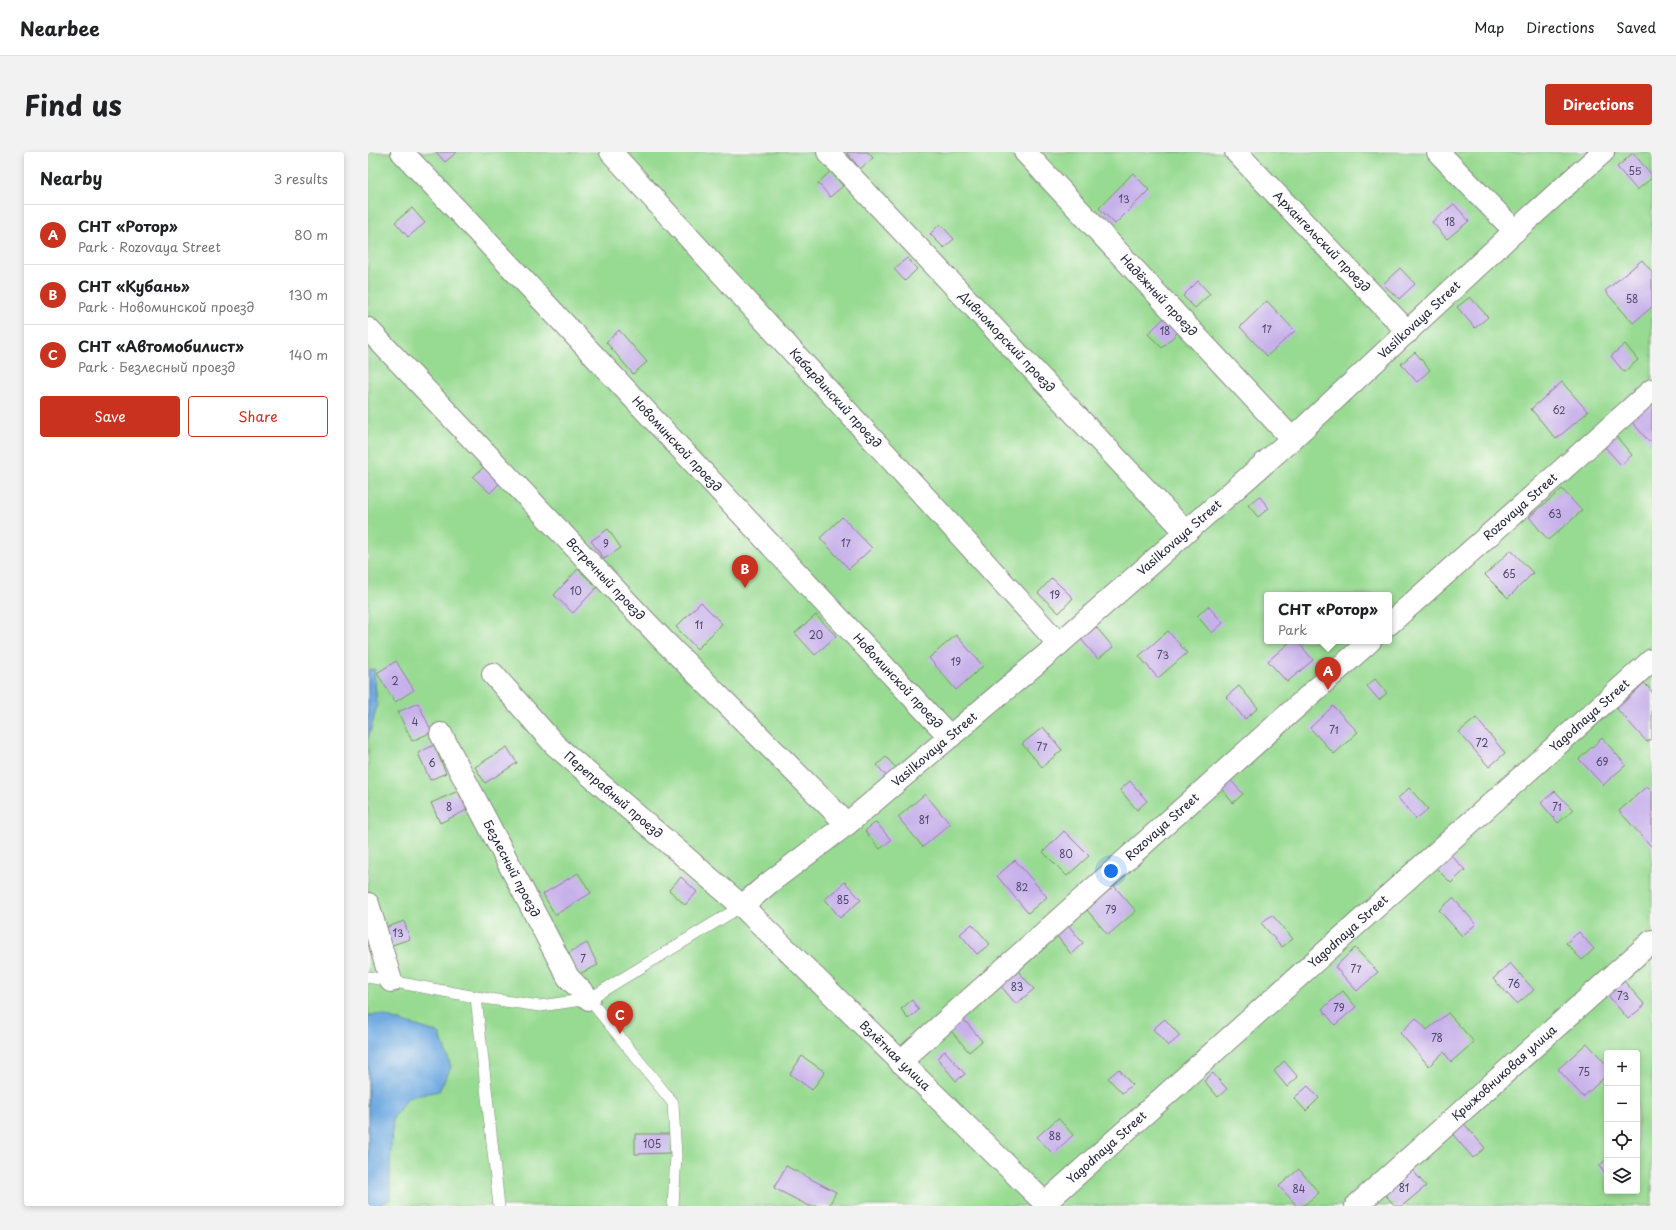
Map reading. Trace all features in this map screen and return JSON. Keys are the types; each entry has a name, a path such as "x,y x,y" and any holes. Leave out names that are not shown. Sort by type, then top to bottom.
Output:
{"street":[{"name":"Новоминской проезд","path":"402,152 539,296 950,737"},
{"name":"Кабардинский проезд","path":"611,152 1059,644"},
{"name":"Дивноморский проезд","path":"828,152 1186,532"},
{"name":"Надёжный проезд","path":"1025,152 1292,439"},
{"name":"Архангельский проезд","path":"1236,152 1408,332"},
{"path":"1438,152 1515,231"},
{"name":"Vasilkovaya Street","path":"742,906 769,883 847,824 1059,644 1292,439 1515,231 1604,152"},
{"name":"Встречный проезд","path":"368,329 664,642 847,824"},
{"name":"Rozovaya Street","path":"1392,621 1652,390"},
{"name":"Rozovaya Street","path":"900,1062 1367,644"},
{"name":"Yagodnaya Street","path":"1047,1205 1652,660"},
{"name":"Переправный проезд","path":"493,674 555,745 742,906"},
{"name":"Безлесный проезд","path":"441,734 568,977 590,999"},
{"path":"368,904 391,981"},
{"name":"Взлётная улица","path":"742,906 1047,1205"},
{"name":"Крыжовниковая улица","path":"1356,1206 1652,941"}],"lane":[{"path":"368,977 476,997 540,1006 590,999 742,906"},
{"path":"476,997 499,1206"},
{"path":"590,999 674,1103 676,1156 673,1206"}],"green space":[{"path":"368,152 1652,152 1652,1206 368,1206"}],"water":[{"path":"374,669 377,706 368,739 368,670"},
{"path":"368,1015 381,1015 439,1033 451,1067 439,1091 408,1097 393,1118 390,1164 390,1200 376,1206 368,1206"}],"building":[{"path":"436,152 457,152 445,162"},
{"path":"868,152 873,158 860,169 847,153"},
{"path":"1633,153 1652,175 1652,178 1637,190 1617,167"},
{"path":"831,171 843,186 830,197 818,183"},
{"path":"1133,173 1149,190 1115,224 1099,208"},
{"path":"1454,204 1469,221 1447,239 1432,222"},
{"path":"412,208 425,223 408,237 395,222"},
{"path":"940,224 954,239 944,248 930,234"},
{"path":"907,258 917,269 905,281 894,269"},
{"path":"1642,260 1652,272 1652,307 1633,323 1605,291"},
{"path":"1400,268 1415,284 1399,299 1383,284"},
{"path":"1198,281 1210,294 1195,308 1183,296"},
{"path":"1470,297 1488,317 1475,328 1457,307"},
{"path":"1267,301 1295,331 1267,356 1240,327"},
{"path":"1167,315 1181,329 1162,348 1148,334"},
{"path":"619,330 647,362 633,374 606,342"},
{"path":"1625,344 1638,360 1624,372 1611,356"},
{"path":"1415,352 1430,370 1417,382 1401,364"},
{"path":"1562,382 1588,412 1556,439 1531,409"},
{"path":"1652,398 1652,439 1649,442 1629,418"},
{"path":"1615,435 1632,455 1621,465 1603,445"},
{"path":"485,466 501,482 490,493 473,477"},
{"path":"1562,489 1582,511 1548,540 1529,517"},
{"path":"1259,496 1269,508 1258,517 1248,505"},
{"path":"842,517 872,548 849,569 820,538"},
{"path":"608,529 621,548 604,559 591,541"},
{"path":"1511,550 1533,573 1508,598 1485,575"},
{"path":"578,569 597,587 573,613 554,595"},
{"path":"1052,578 1073,598 1059,613 1038,593"},
{"path":"701,602 722,624 697,649 676,627"},
{"path":"1208,606 1223,623 1212,633 1197,616"},
{"path":"816,615 836,636 815,655 795,633"},
{"path":"1096,627 1113,647 1098,659 1081,639"},
{"path":"1168,631 1187,653 1158,678 1139,656"},
{"path":"956,635 983,666 956,690 929,658"},
{"path":"1288,644 1300,644 1313,660 1287,682 1268,661"},
{"path":"396,661 414,690 395,702 377,673"},
{"path":"1375,679 1387,693 1379,700 1367,686"},
{"path":"1644,683 1652,691 1652,738 1647,742 1617,709"},
{"path":"1239,686 1258,708 1245,719 1226,697"},
{"path":"418,703 432,732 412,741 398,712"},
{"path":"1333,706 1358,732 1334,754 1310,728"},
{"path":"1476,718 1505,753 1489,767 1459,732"},
{"path":"1043,727 1062,750 1042,767 1022,744"},
{"path":"1602,738 1626,765 1603,785 1579,759"},
{"path":"434,745 446,773 430,780 418,753"},
{"path":"507,747 517,763 485,783 475,767"},
{"path":"886,757 900,772 890,781 877,765"},
{"path":"1228,777 1243,794 1233,803 1218,785"},
{"path":"1130,781 1147,801 1137,810 1120,790"},
{"path":"1647,786 1652,791 1652,847 1619,811"},
{"path":"1409,788 1428,809 1416,819 1398,798"},
{"path":"458,791 467,810 440,823 431,803"},
{"path":"1555,791 1573,810 1558,823 1541,803"},
{"path":"925,794 950,824 923,847 898,817"},
{"path":"876,822 891,840 880,849 865,831"},
{"path":"1064,831 1089,856 1067,876 1043,852"},
{"path":"1450,854 1465,870 1451,883 1435,867"},
{"path":"1015,860 1047,897 1028,913 997,876"},
{"path":"578,873 591,893 555,915 543,894"},
{"path":"681,877 697,892 685,905 669,890"},
{"path":"845,882 861,900 840,918 825,899"},
{"path":"1114,886 1136,911 1108,935 1086,909"},
{"path":"1453,898 1476,924 1462,936 1439,910"},
{"path":"1272,915 1293,939 1282,947 1261,923"},
{"path":"404,921 410,939 392,945 385,928"},
{"path":"972,924 990,944 977,954 960,934"},
{"path":"1068,925 1083,943 1071,954 1056,935"},
{"path":"1579,932 1594,949 1582,960 1566,943"},
{"path":"587,943 598,965 579,974 568,953"},
{"path":"1355,948 1378,972 1357,991 1335,967"},
{"path":"1510,963 1534,990 1517,1004 1493,979"},
{"path":"1017,970 1034,989 1016,1004 1000,985"},
{"path":"1617,973 1645,1005 1628,1019 1601,987"},
{"path":"1343,991 1356,1007 1335,1025 1322,1009"},
{"path":"912,1000 919,1010 908,1019 901,1009"},
{"path":"1448,1013 1474,1042 1451,1062 1444,1052 1429,1066 1400,1033 1416,1018 1427,1030"},
{"path":"960,1015 982,1041 969,1052 947,1026"},
{"path":"1165,1019 1180,1036 1168,1046 1153,1029"},
{"path":"1587,1043 1604,1062 1604,1078 1583,1097 1558,1069"},
{"path":"945,1051 965,1074 956,1081 937,1058"},
{"path":"802,1056 825,1072 812,1090 790,1074"},
{"path":"1284,1061 1298,1077 1287,1087 1274,1071"},
{"path":"1119,1069 1132,1085 1122,1093 1108,1078"},
{"path":"1213,1073 1227,1089 1218,1097 1204,1081"},
{"path":"1308,1086 1319,1098 1306,1111 1294,1098"},
{"path":"1058,1118 1073,1135 1053,1154 1037,1137"},
{"path":"1460,1119 1485,1148 1473,1158 1448,1129"},
{"path":"635,1134 670,1134 670,1153 635,1154"},
{"path":"1604,1162 1604,1172 1599,1166"},
{"path":"786,1166 836,1192 829,1206 809,1206 774,1188"},
{"path":"1409,1166 1426,1186 1402,1206 1395,1206 1381,1190"},
{"path":"1299,1169 1319,1193 1303,1206 1297,1206 1279,1186"}],"place":[{"name":"СНТ «Кубань»","path":"745,588"},
{"name":"СНТ «Ротор»","path":"1328,690"},
{"name":"СНТ «Автомобилист»","path":"620,1034"}]}
